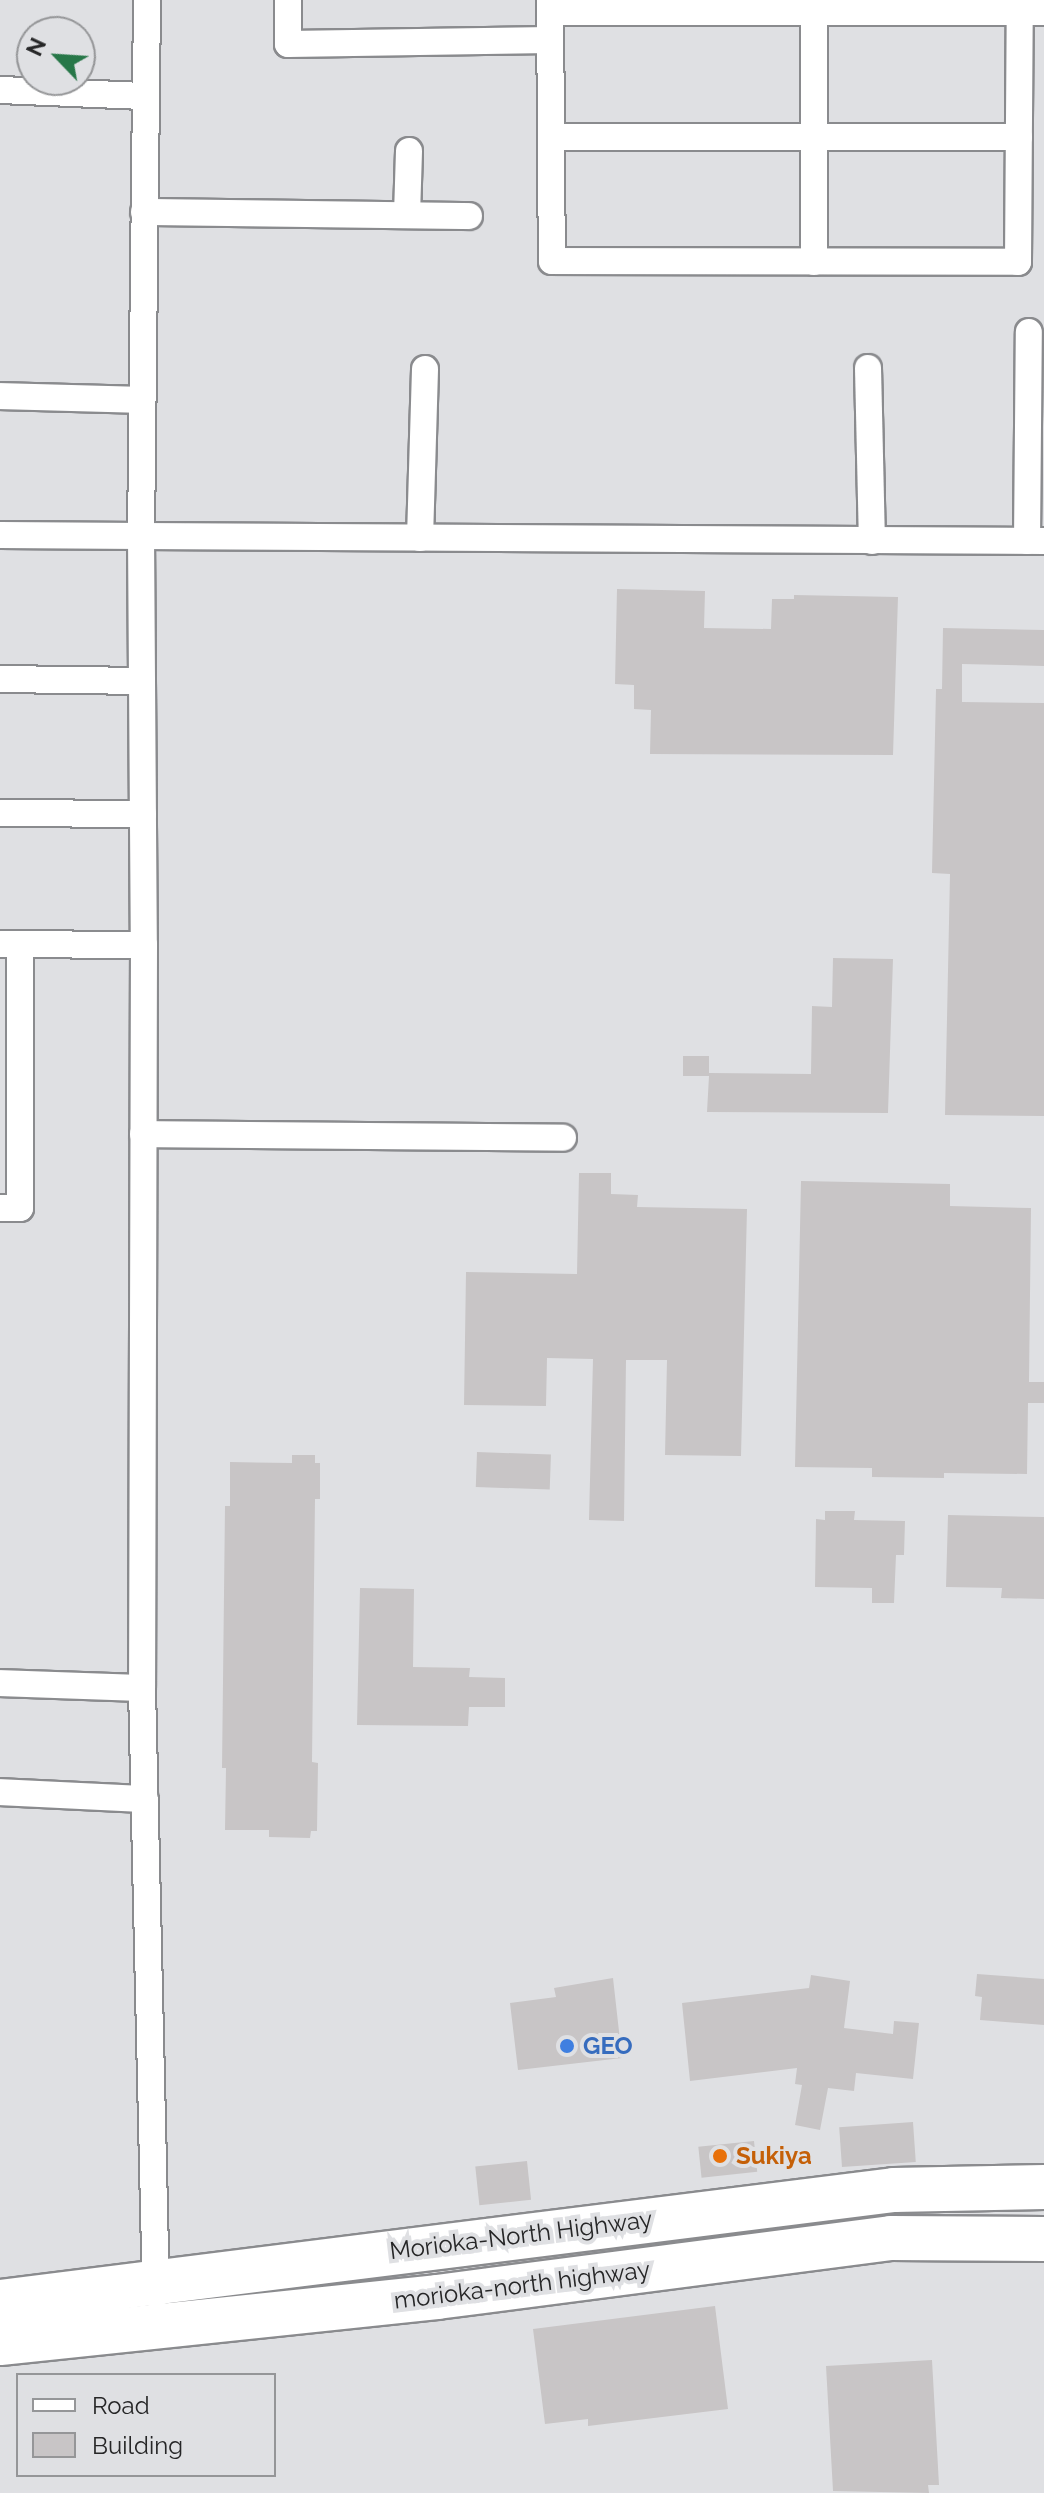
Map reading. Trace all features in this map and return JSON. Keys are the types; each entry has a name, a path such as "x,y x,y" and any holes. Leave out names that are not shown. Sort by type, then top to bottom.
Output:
{"highway":[{"name":"Morioka-North Highway","path":"0,2302 894,2190 1044,2187"},
{"name":"morioka-north highway","path":"0,2343 437,2297 891,2238 1044,2239"},
{"path":"0,2314 55,2309 66,2315 65,2337"}],"street":[{"path":"147,0 141,400 144,945 142,1688 155,2328"},
{"path":"288,0 288,44 550,40"},
{"path":"550,6 814,12 1028,8 1019,137 1018,262 552,261 550,40 550,6"},
{"path":"814,12 814,262"},
{"path":"0,90 146,96"},
{"path":"553,137 1019,137"},
{"path":"407,215 409,151"},
{"path":"144,212 469,216"},
{"path":"0,535 1036,541 1029,332"},
{"path":"868,368 872,541"},
{"path":"420,538 425,369"},
{"path":"0,396 141,400"},
{"path":"0,679 142,681"},
{"path":"0,813 143,814"},
{"path":"0,1208 20,1208 10,944 144,945"},
{"path":"143,1134 563,1138"},
{"path":"0,1683 142,1688"},
{"path":"0,1792 145,1799"}],"building":[{"path":"617,589 705,591 704,628 771,629 772,599 794,599 794,595 898,597 893,755 650,754 651,710 634,709 634,685 615,684"},
{"path":"943,628 1044,630 1044,666 962,664 962,702 1044,703 1044,1116 945,1115 950,874 932,873 936,689 942,689"},
{"path":"833,958 893,959 888,1113 707,1112 709,1076 683,1076 683,1056 709,1056 709,1073 811,1074 812,1006 832,1007"},
{"path":"579,1173 611,1173 611,1194 638,1195 637,1207 747,1209 741,1456 665,1455 667,1360 626,1360 624,1521 589,1520 593,1359 547,1358 546,1406 464,1405 466,1272 577,1274"},
{"path":"801,1181 950,1184 950,1206 1031,1208 1029,1382 1044,1382 1044,1403 1028,1403 1027,1474 944,1473 944,1478 872,1477 872,1468 795,1467"},
{"path":"477,1452 551,1455 550,1490 476,1487"},
{"path":"292,1455 315,1455 315,1463 320,1463 320,1499 315,1499 312,1762 318,1763 317,1831 311,1831 310,1838 269,1837 269,1830 225,1830 226,1768 222,1768 225,1506 230,1506 230,1462 292,1463"},
{"path":"825,1511 855,1511 854,1520 905,1521 904,1555 896,1555 894,1603 872,1603 872,1588 815,1587 816,1519 825,1520"},
{"path":"948,1515 1044,1517 1044,1599 1001,1598 1002,1588 946,1587"},
{"path":"360,1588 414,1589 413,1667 470,1668 469,1677 505,1678 505,1707 469,1707 468,1726 357,1725"},
{"path":"977,1974 1044,1979 1044,2025 980,2020 982,1997 975,1996"},
{"path":"811,1975 850,1981 844,2028 893,2034 894,2021 919,2023 913,2079 856,2073 854,2091 828,2088 820,2130 795,2125 802,2085 795,2084 797,2068 690,2081 682,2003 809,1988"},
{"path":"613,1978 622,2058 518,2070 510,2003 556,1997 554,1988"},
{"path":"913,2122 916,2162 842,2167 839,2127"},
{"path":"754,2141 757,2172 702,2178 698,2147"},
{"path":"527,2161 531,2200 479,2205 475,2166"},
{"path":"715,2306 728,2409 588,2426 588,2419 545,2424 533,2329"},
{"path":"932,2360 939,2485 928,2485 929,2493 833,2491 826,2366"}],"place":[{"name":"GEO","path":"567,2046"},
{"name":"Sukiya","path":"720,2156"}]}
